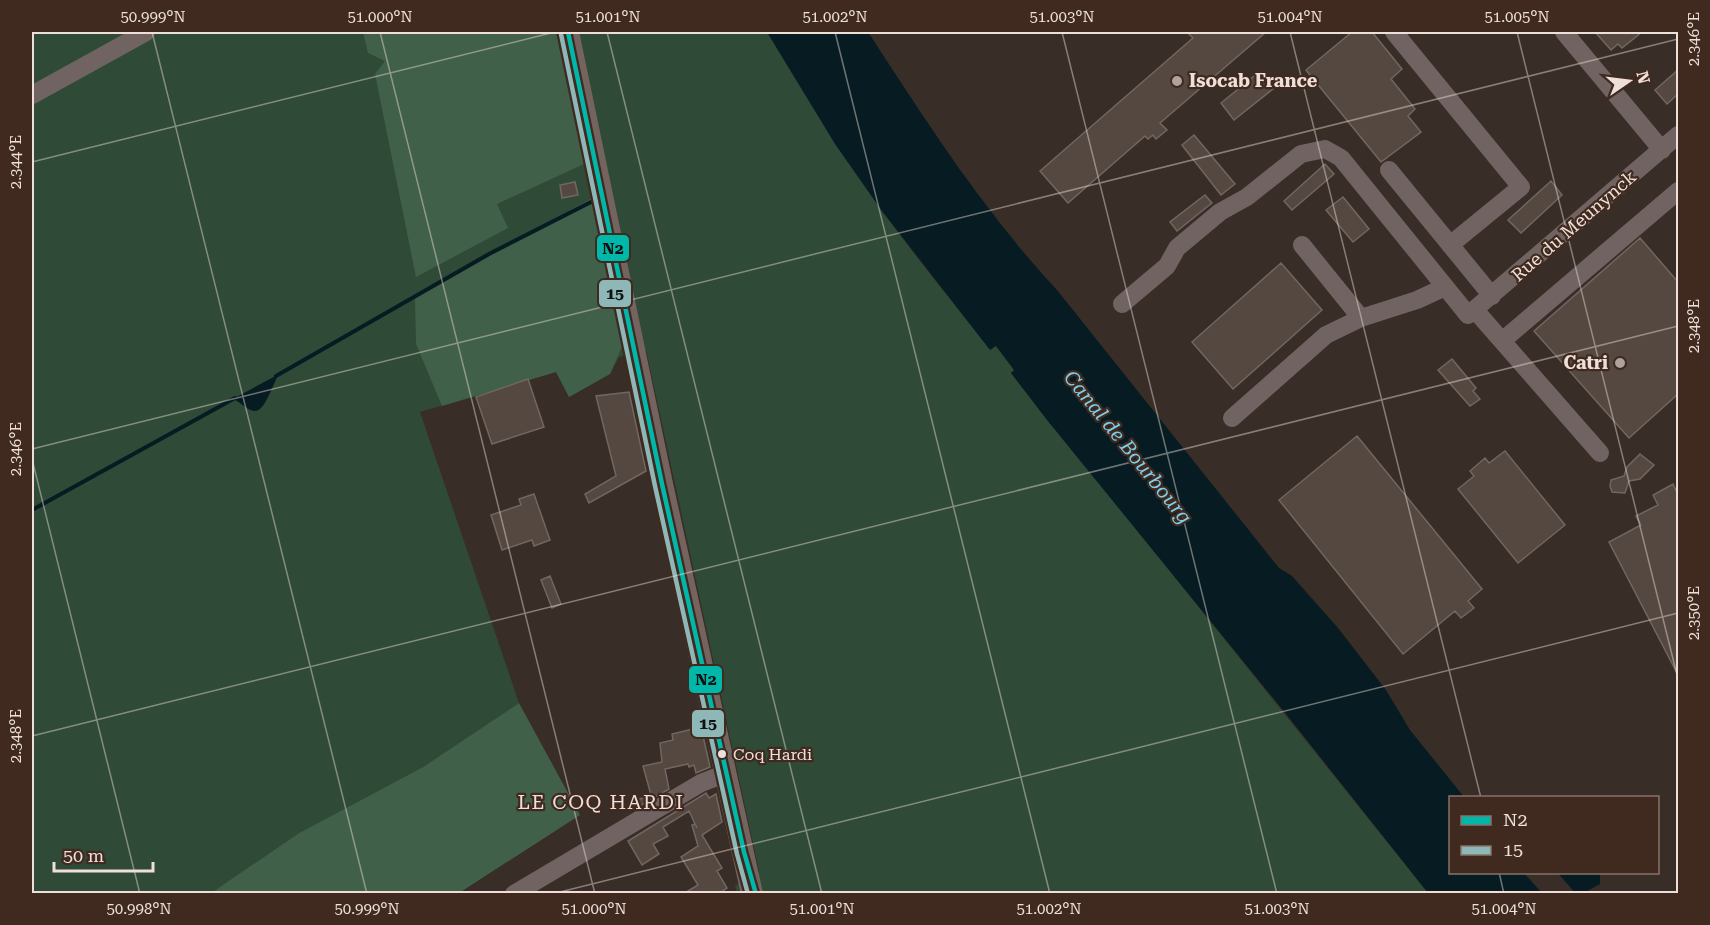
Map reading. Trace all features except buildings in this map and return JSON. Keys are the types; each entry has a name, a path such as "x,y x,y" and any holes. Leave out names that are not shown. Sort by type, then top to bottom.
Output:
{"main road":[{"path":"568,32 662,483 752,894"},
{"path":"744,852 756,894"}],"street":[{"path":"32,95 146,32"},
{"path":"1394,32 1521,187 1450,245"},
{"path":"1564,32 1662,150"},
{"name":"Rue du Meunynck","path":"1472,313 1678,135"},
{"path":"1122,304 1167,266 1178,248 1220,212 1247,196 1295,157 1320,149 1334,152 1445,287 1502,341 1600,453"},
{"path":"1389,170 1492,296"},
{"path":"1502,341 1678,190"},
{"path":"1302,245 1361,318"},
{"path":"1232,418 1326,335 1361,318 1417,300 1445,287"},
{"path":"514,894 701,783 727,773"}],"green space":[{"path":"32,32 767,32 867,190 909,247 990,349 995,345 1015,370 1011,373 1428,893 737,893 735,886 759,871 646,350 619,357 610,374 569,397 556,372 420,412 519,703 423,767 299,833 211,893 32,893"},
{"path":"363,32 556,32 584,164 497,204 508,228 416,277 375,74 385,61 368,53"},
{"path":"592,198 625,340 610,374 569,397 556,372 442,406 416,344 415,298"},
{"path":"519,703 580,815 459,893 211,893 299,833 423,767"}],"water":[{"name":"Canal de Bourbourg","path":"767,32 868,32 980,198 1057,290 1279,568 1292,576 1338,628 1386,690 1410,730 1463,796 1449,796 1449,874 1525,874 1542,893 1428,893 1047,420 1011,373 1014,370 996,346 990,350 882,211 835,144"},
{"path":"279,374 265,403 258,410 251,410 233,399"},
{"path":"1559,874 1600,874 1600,884 1584,893 1575,893"}],"waterway":[{"path":"276,376 489,254 593,201"},
{"path":"32,510 235,398"}],"transit line":[{"name":"N2","path":"568,32 662,484 744,852 756,894"},
{"name":"15","path":"561,34 655,486 737,854 748,894"}],"place":[{"name":"Isocab France","path":"1177,81"},
{"name":"Catri","path":"1620,363"},
{"name":"Coq Hardi","path":"722,754"}],"district":[{"name":"LE COQ HARDI","path":"601,802"}]}
